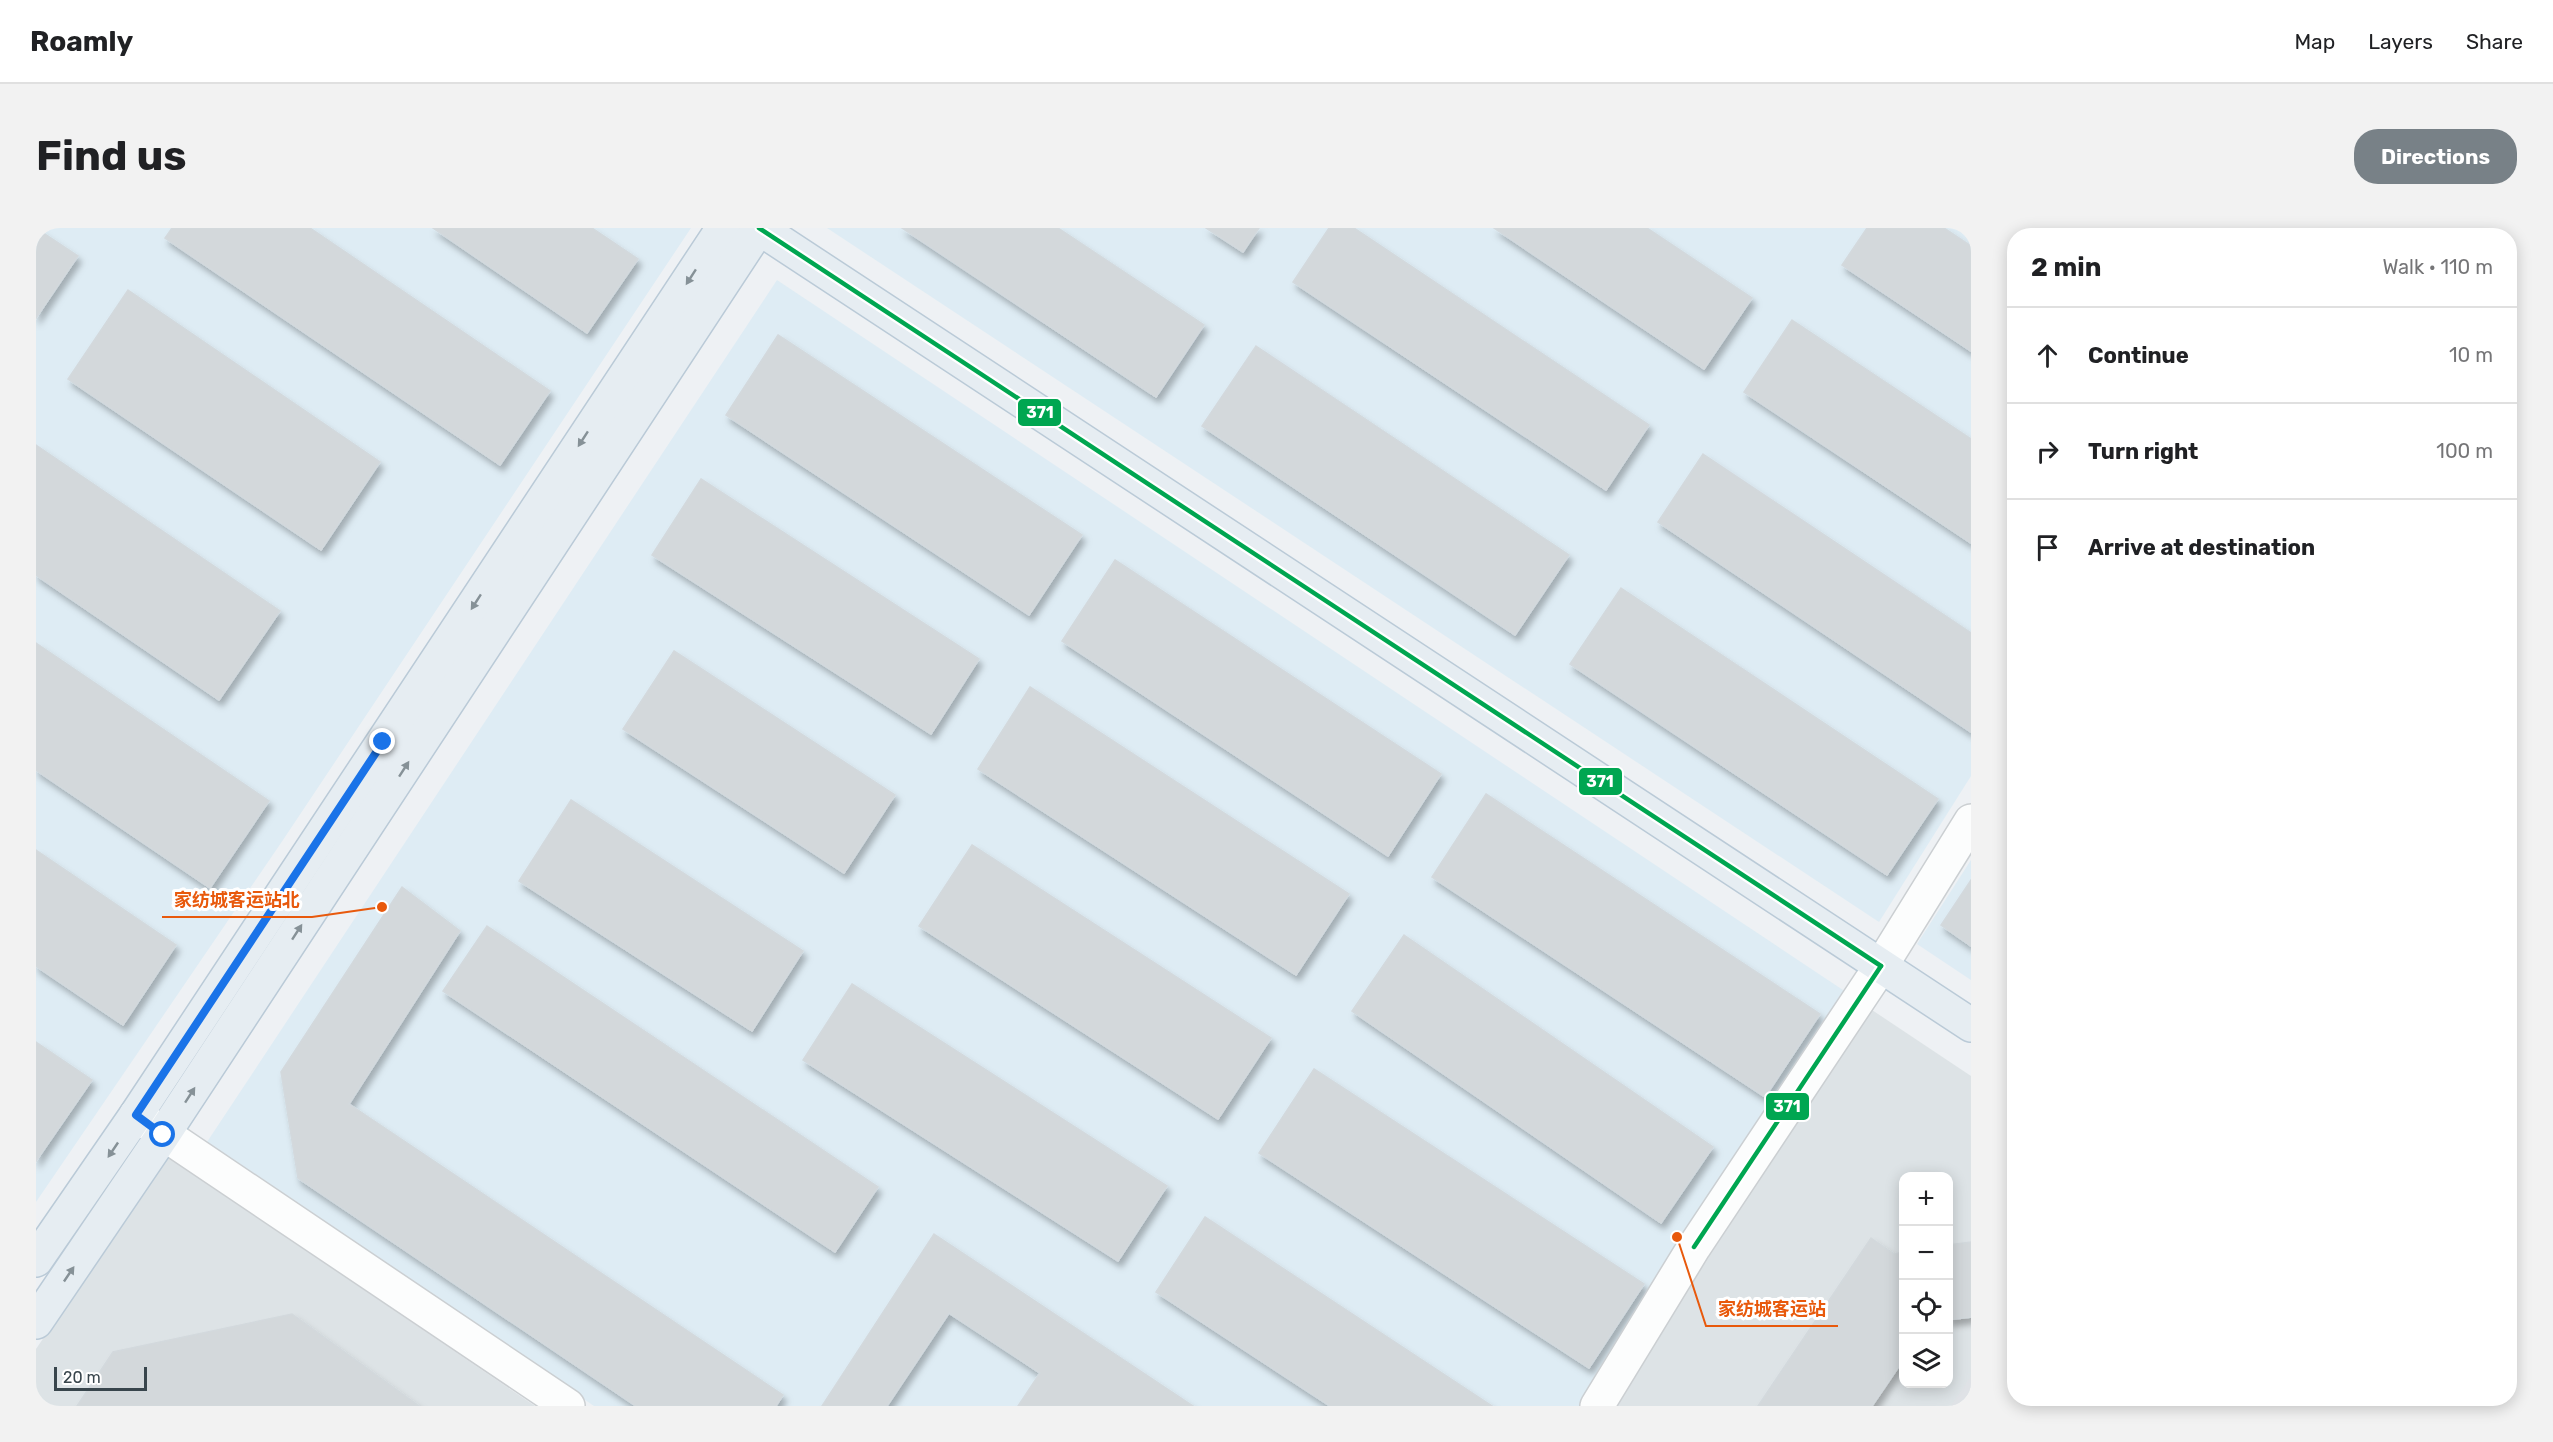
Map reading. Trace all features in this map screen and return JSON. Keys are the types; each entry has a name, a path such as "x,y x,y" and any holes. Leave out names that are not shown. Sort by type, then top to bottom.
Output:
{"main road":[{"path":"36,1260 136,1115 723,228"},
{"path":"36,1322 163,1135 759,228 1971,1024"}],"street":[{"path":"1597,1406 1694,1247 1881,966 1971,821"},
{"path":"136,1115 568,1406"}],"shaded area":[{"path":"36,228 691,228 283,840 36,1202"},
{"path":"827,228 1971,228 1971,776 1879,922"},
{"path":"777,280 1846,992 1580,1406 594,1406 205,1145"},
{"path":"1971,860 1971,980 1917,944"},
{"path":"1866,1006 1971,1076 1971,1406 1610,1406"},
{"path":"167,1156 535,1406 36,1406 36,1349"},
{"path":"1971,1376 1971,1406 1951,1406"}],"building":[{"path":"36,228 78,256 36,318"},
{"path":"172,228 310,228 550,391 500,465 165,238"},
{"path":"433,228 592,228 638,259 587,333"},
{"path":"902,228 1058,228 1204,325 1156,397"},
{"path":"1206,228 1259,228 1243,252"},
{"path":"1329,228 1354,228 1649,425 1606,490 1293,282"},
{"path":"1494,228 1647,228 1752,298 1704,369"},
{"path":"1867,228 1944,228 1971,246 1971,351 1842,265"},
{"path":"128,290 380,462 321,550 68,379"},
{"path":"1792,320 1971,439 1971,543 1744,392"},
{"path":"778,335 1082,535 1029,615 726,415"},
{"path":"1256,346 1569,555 1515,635 1202,426"},
{"path":"36,445 280,611 219,700 36,575"},
{"path":"1703,454 1971,633 1971,732 1658,522"},
{"path":"701,479 979,659 931,734 652,555"},
{"path":"1115,560 1441,774 1388,856 1062,641"},
{"path":"1621,588 1938,799 1887,875 1570,664"},
{"path":"36,643 269,801 210,888 36,770"},
{"path":"674,651 895,795 844,873 623,729"},
{"path":"1030,687 1349,894 1296,975 978,769"},
{"path":"1486,794 1820,1014 1765,1097 1432,877"},
{"path":"571,800 803,951 752,1031 519,881"},
{"path":"972,845 1271,1038 1218,1119 919,926"},
{"path":"36,850 176,945 123,1025 36,966"},
{"path":"1971,880 1971,946 1941,925"},
{"path":"402,887 460,931 349,1104 783,1395 776,1406 636,1406 298,1178 281,1072"},
{"path":"487,926 878,1187 835,1252 443,991"},
{"path":"1404,935 1713,1147 1661,1223 1352,1011"},
{"path":"852,984 1167,1186 1118,1261 803,1060"},
{"path":"36,1042 92,1080 36,1161"},
{"path":"1314,1069 1644,1284 1589,1368 1259,1153"},
{"path":"1205,1217 1492,1406 1330,1406 1156,1292"},
{"path":"934,1234 1193,1406 1018,1406 1040,1373 949,1313 887,1406 822,1406"},
{"path":"1871,1238 1894,1254 1899,1253 1899,1366 1872,1406 1758,1406"},
{"path":"1971,1242 1971,1317 1953,1319 1953,1280 1953,1244"},
{"path":"292,1314 419,1406 77,1406 113,1352"}],"transit line":[{"name":"371","path":"759,228 1881,966"},
{"name":"371","path":"1694,1247 1881,966"}],"place":[{"name":"家纺城客运站北","path":"382,907"},
{"name":"家纺城客运站","path":"1677,1237"}],"route":[{"path":"163,1135 136,1115 383,742"}]}
